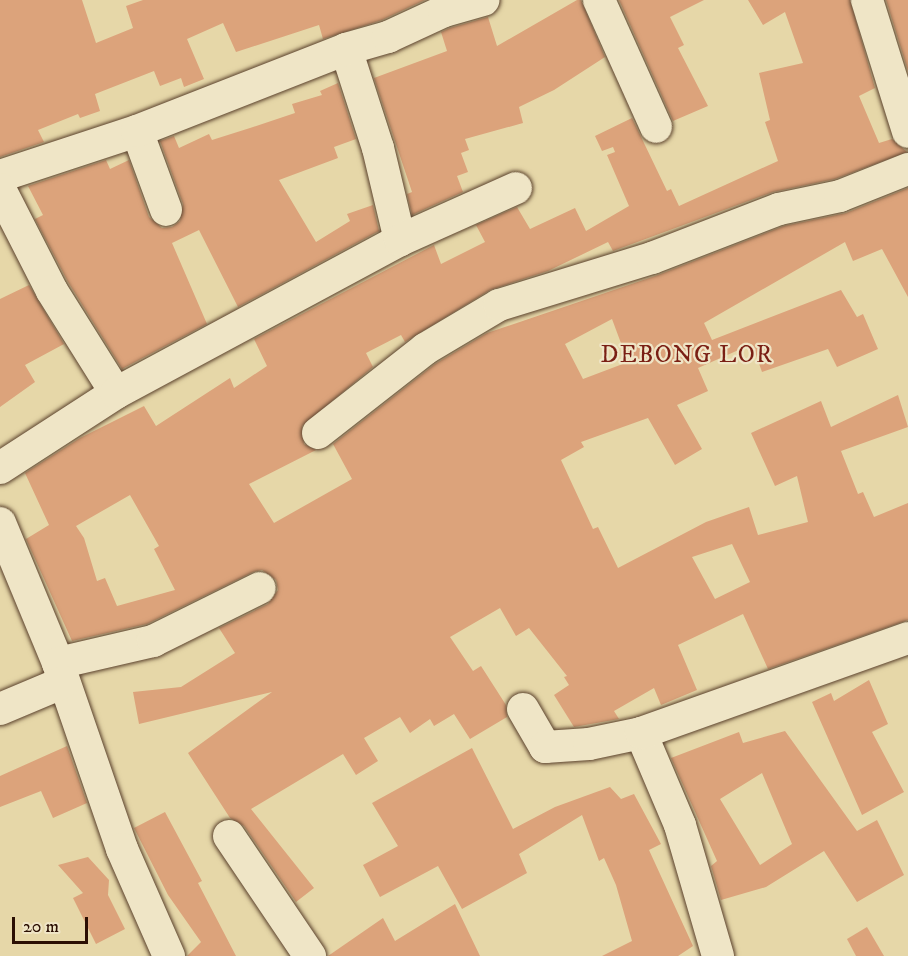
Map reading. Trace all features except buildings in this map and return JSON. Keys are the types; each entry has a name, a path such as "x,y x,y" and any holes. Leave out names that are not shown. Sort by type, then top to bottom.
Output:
{"street":[{"path":"0,176 137,131 346,49 388,37 444,11 483,0"},
{"path":"599,0 656,127"},
{"path":"867,0 908,132"},
{"path":"346,49 378,148 400,240"},
{"path":"137,131 166,210"},
{"path":"318,433 425,349 499,305 652,258 779,209 840,196 908,169"},
{"path":"0,468 116,393 400,240 516,188"},
{"path":"0,189 52,291 116,393"},
{"path":"0,523 61,673 122,849 170,956"},
{"path":"0,709 61,673 153,641 260,588"},
{"path":"523,709 545,747 589,744 641,733 908,638"},
{"path":"641,733 680,825 718,956"},
{"path":"229,836 310,956"}],"district":[{"name":"DEBONG LOR","path":"687,356"}]}
